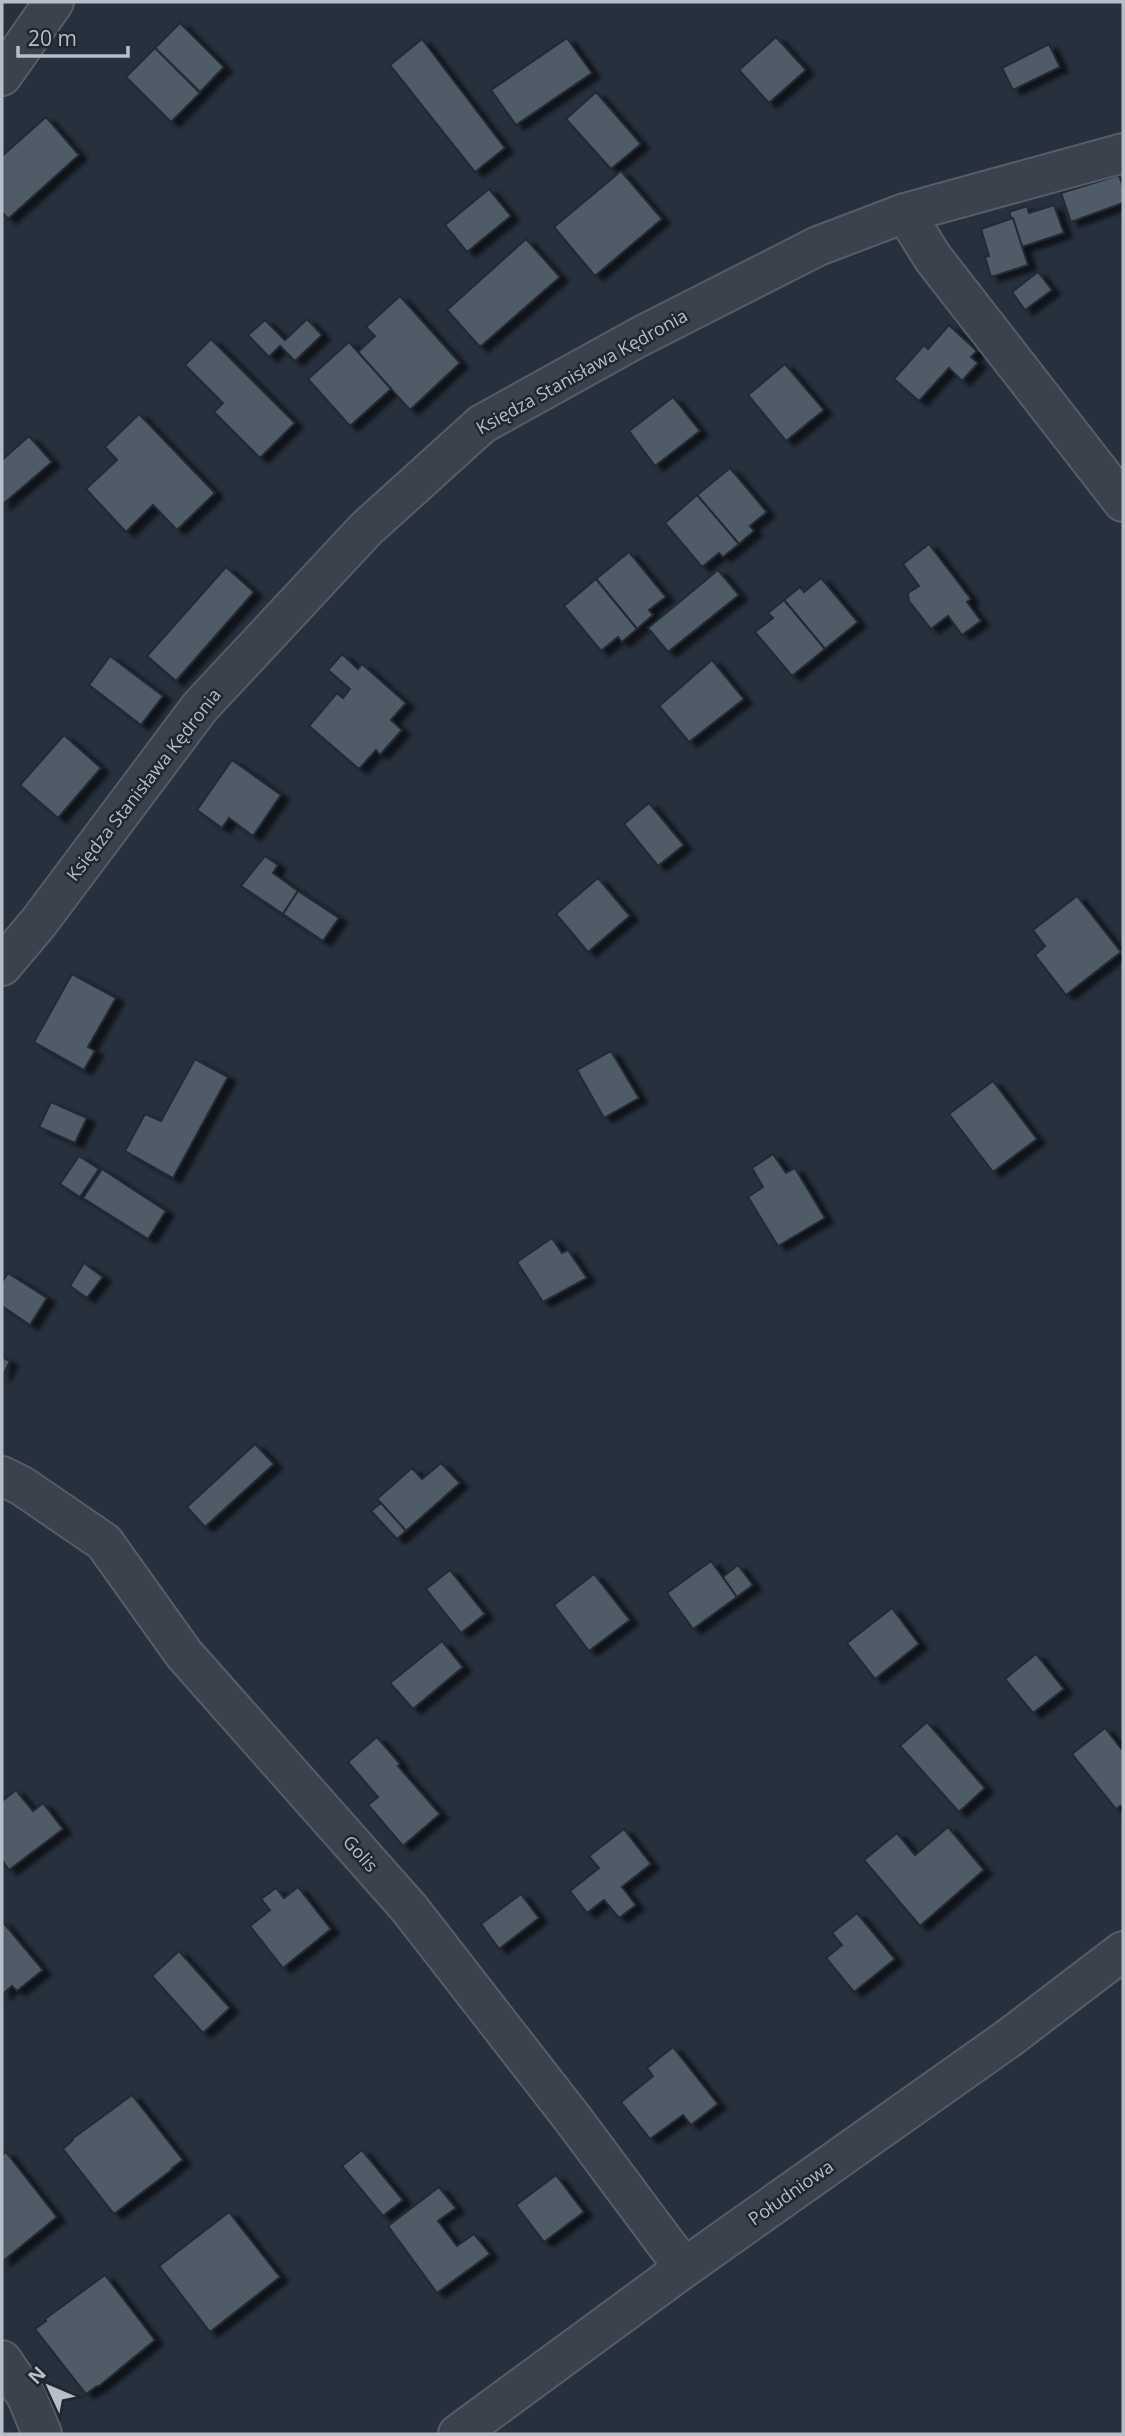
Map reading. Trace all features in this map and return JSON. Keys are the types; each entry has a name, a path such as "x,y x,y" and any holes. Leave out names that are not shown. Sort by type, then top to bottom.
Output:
{"street":[{"path":"2,76 54,2"},
{"name":"Księdza Stanisława Kędronia","path":"2,966 39,922 200,707 366,529 482,424 639,337 818,246 905,213 1123,153"},
{"path":"905,213 933,258 1123,502"},
{"name":"Golis","path":"2,1476 22,1486 104,1542 184,1654 409,1908 573,2119 684,2269"},
{"name":"Południowa","path":"458,2434 1009,2038 1123,1951"},
{"path":"2,2360 27,2397 42,2434"}],"building":[{"path":"180,23 224,67 200,92 155,48"},
{"path":"776,37 806,70 769,103 739,70"},
{"path":"567,38 592,73 516,125 491,90"},
{"path":"422,39 505,148 475,172 390,65"},
{"path":"1049,44 1060,67 1013,90 1002,68"},
{"path":"155,48 200,93 171,122 126,77"},
{"path":"596,92 641,144 611,169 566,119"},
{"path":"46,117 79,155 8,219 2,212 2,156"},
{"path":"621,171 662,219 595,276 554,227"},
{"path":"1119,175 1123,187 1123,203 1071,222 1061,193"},
{"path":"489,189 511,216 467,252 445,225"},
{"path":"1054,205 1064,233 1022,247 1009,212 1027,206 1029,213"},
{"path":"1013,218 1028,265 991,277 985,257 989,256 981,229"},
{"path":"526,239 560,277 480,347 447,310"},
{"path":"1038,272 1052,290 1025,310 1012,292"},
{"path":"400,296 460,363 410,410 358,352 375,336 366,327"},
{"path":"307,319 322,335 295,361 280,346 269,357 248,335 265,320 285,340"},
{"path":"949,325 977,351 971,357 978,363 962,381 949,368 919,401 894,379 924,345 928,349"},
{"path":"211,339 295,423 260,458 214,412 223,403 185,365"},
{"path":"349,342 391,389 350,426 308,379"},
{"path":"785,364 824,410 786,441 748,395"},
{"path":"673,397 700,431 655,466 629,431"},
{"path":"139,414 215,493 177,530 153,505 126,532 86,489 117,460 105,447"},
{"path":"29,436 52,462 2,505 2,460"},
{"path":"730,468 767,512 750,526 754,531 739,544 697,495"},
{"path":"697,495 739,544 723,557 719,553 702,567 665,523"},
{"path":"929,544 971,599 967,602 981,621 962,635 948,616 931,629 909,601 908,593 919,586 903,564"},
{"path":"629,552 666,597 649,610 653,615 637,629 596,579"},
{"path":"226,567 254,592 176,681 147,656"},
{"path":"718,570 739,595 668,652 648,628"},
{"path":"821,578 858,622 825,649 784,600 800,587 804,592"},
{"path":"596,579 637,629 622,642 618,637 601,651 564,606"},
{"path":"784,600 825,649 792,676 755,632 773,618 768,613"},
{"path":"342,654 358,669 362,664 406,703 391,720 402,730 380,755 376,750 359,769 309,726 337,693 343,698 350,689 328,670"},
{"path":"110,656 163,696 141,725 89,685"},
{"path":"712,660 744,699 689,742 659,706"},
{"path":"64,735 101,768 58,818 20,785"},
{"path":"232,760 281,795 253,836 229,818 222,828 197,810"},
{"path":"649,803 684,845 658,866 624,824"},
{"path":"265,856 278,865 273,873 298,891 283,914 241,886"},
{"path":"598,878 630,916 588,952 556,914"},
{"path":"298,891 339,918 323,941 283,914"},
{"path":"1077,896 1121,952 1066,995 1035,955 1045,946 1033,930"},
{"path":"72,974 116,998 88,1047 95,1051 84,1070 34,1042"},
{"path":"611,1051 639,1098 604,1118 577,1070"},
{"path":"195,1059 228,1077 173,1178 125,1151 145,1114 161,1121"},
{"path":"993,1081 1037,1139 993,1172 949,1114"},
{"path":"51,1102 87,1118 75,1143 39,1127"},
{"path":"773,1154 786,1173 795,1168 825,1218 778,1246 748,1197 763,1187 752,1168"},
{"path":"79,1156 99,1169 80,1197 60,1184"},
{"path":"102,1169 166,1211 148,1239 83,1198"},
{"path":"552,1238 562,1253 568,1250 587,1278 543,1302 517,1262"},
{"path":"84,1263 103,1277 87,1298 70,1286"},
{"path":"8,1273 47,1298 30,1325 2,1306 2,1282"},
{"path":"2,1357 10,1361 2,1378"},
{"path":"255,1444 274,1464 205,1527 187,1507"},
{"path":"441,1463 460,1483 406,1531 377,1499 412,1468 422,1479"},
{"path":"381,1503 406,1531 397,1539 371,1511"},
{"path":"711,1561 737,1597 693,1629 667,1593"},
{"path":"738,1565 753,1585 737,1597 723,1577"},
{"path":"450,1570 485,1614 461,1633 426,1589"},
{"path":"594,1574 630,1620 589,1651 554,1605"},
{"path":"892,1608 919,1644 875,1679 847,1643"},
{"path":"442,1641 463,1667 413,1709 390,1683"},
{"path":"1036,1654 1064,1689 1033,1713 1005,1679"},
{"path":"927,1722 985,1788 959,1812 900,1746"},
{"path":"1105,1728 1123,1751 1123,1804 1116,1809 1072,1754"},
{"path":"377,1737 400,1764 398,1766 440,1814 403,1846 368,1805 378,1797 348,1762"},
{"path":"16,1790 33,1811 43,1803 63,1829 9,1870 2,1860 2,1801"},
{"path":"948,1827 984,1870 920,1926 864,1860 897,1833 915,1855"},
{"path":"624,1829 651,1864 622,1887 636,1905 619,1918 604,1900 587,1913 570,1891 599,1868 589,1856"},
{"path":"298,1887 331,1929 283,1968 250,1926 270,1910 261,1899 276,1888 284,1898"},
{"path":"521,1894 539,1918 499,1949 481,1924"},
{"path":"857,1913 895,1959 854,1992 826,1958 842,1945 832,1933"},
{"path":"2,1921 43,1970 17,1991 12,1986 2,1995"},
{"path":"179,1951 230,2008 203,2033 152,1976"},
{"path":"673,2047 718,2104 691,2125 683,2115 650,2139 621,2102 653,2076 647,2068"},
{"path":"132,2095 183,2160 114,2214 63,2149 72,2139"},
{"path":"362,2150 403,2200 383,2216 342,2166"},
{"path":"6,2152 57,2217 2,2262 2,2155"},
{"path":"556,2175 584,2212 544,2242 516,2205"},
{"path":"439,2187 456,2208 438,2221 457,2246 474,2234 490,2254 437,2293 388,2226"},
{"path":"229,2212 280,2277 210,2332 159,2266"},
{"path":"105,2275 155,2340 86,2394 35,2329"}]}
